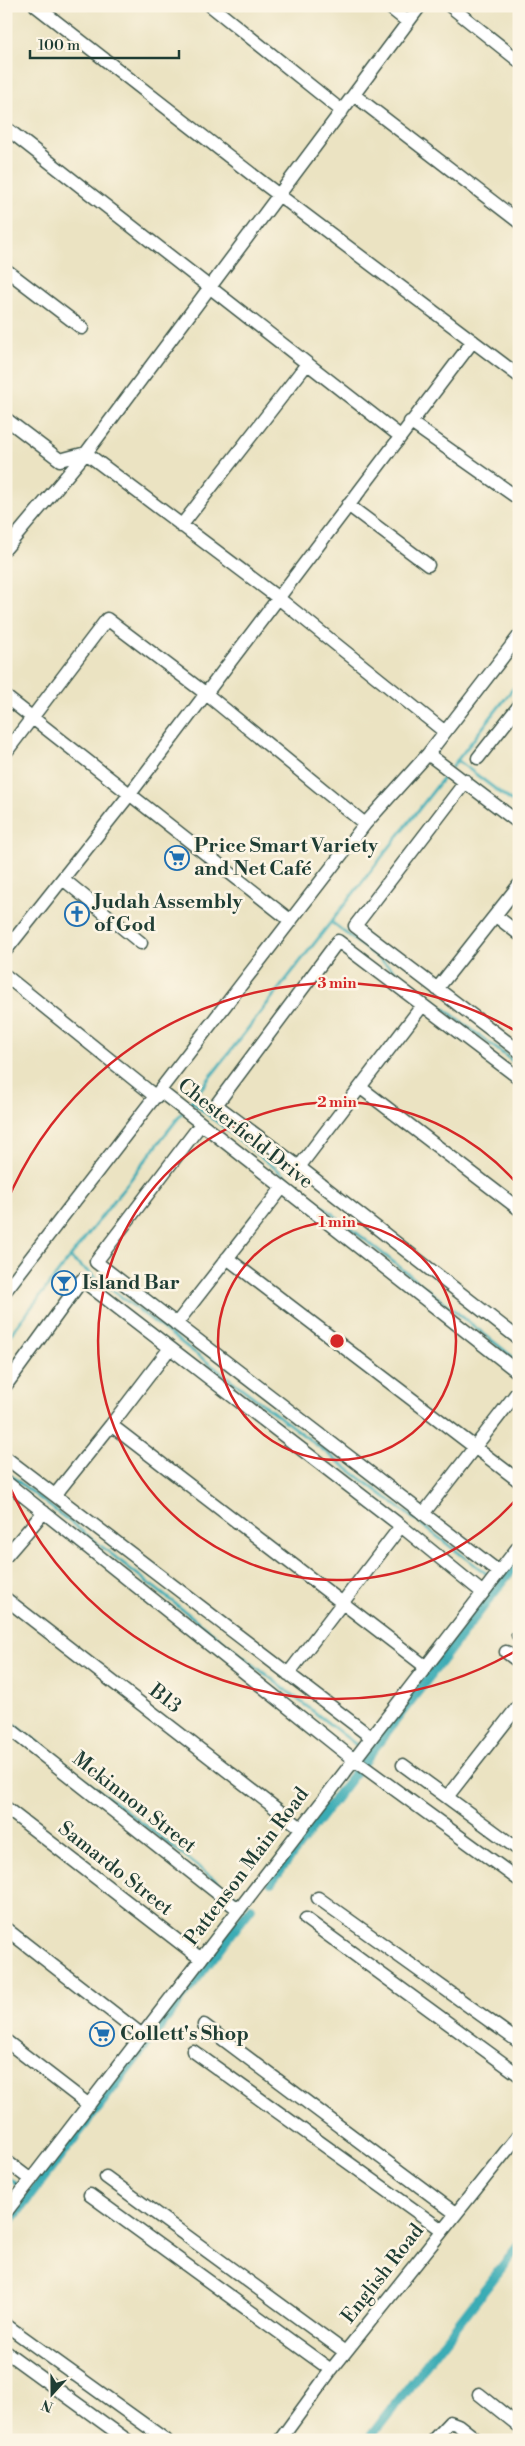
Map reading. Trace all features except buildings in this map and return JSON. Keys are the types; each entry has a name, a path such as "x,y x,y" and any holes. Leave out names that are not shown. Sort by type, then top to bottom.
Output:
{"street":[{"path":"36,6 519,376"},
{"path":"212,6 342,110"},
{"path":"388,6 408,22"},
{"path":"6,548 86,453 420,6"},
{"path":"450,6 519,62"},
{"path":"354,95 519,222"},
{"path":"6,128 400,436"},
{"path":"6,270 82,328"},
{"path":"6,950 130,794 277,597 474,341"},
{"path":"181,526 307,364"},
{"path":"6,419 60,460 86,453"},
{"path":"410,422 516,496"},
{"path":"86,453 277,597 445,732"},
{"path":"348,505 428,565"},
{"path":"6,752 107,620 205,694 365,824"},
{"path":"6,1290 365,824 428,754 519,636"},
{"path":"6,697 291,921"},
{"path":"478,758 519,706"},
{"path":"428,754 519,823"},
{"path":"464,780 355,926 519,1051"},
{"path":"63,879 141,942"},
{"path":"437,988 519,885"},
{"path":"496,916 519,934"},
{"name":"Chesterfield Drive","path":"422,1006 338,941 216,1105 299,1167 519,1339"},
{"name":"Chesterfield Drive","path":"6,976 158,1094 201,1124 519,1373"},
{"path":"299,1167 422,1006 519,1078"},
{"path":"361,1088 519,1209"},
{"path":"201,1124 96,1262 498,1573"},
{"path":"176,1324 282,1188"},
{"path":"227,1258 519,1481"},
{"path":"6,1385 82,1280 484,1591"},
{"path":"56,1495 170,1348"},
{"path":"423,1514 519,1390"},
{"path":"111,1425 426,1667"},
{"path":"6,1458 288,1674 369,1740"},
{"path":"6,1482 357,1761 519,1880"},
{"path":"6,1556 44,1512"},
{"path":"288,1674 401,1526"},
{"name":"Pattenson Main Road","path":"6,2212 301,1828 357,1761 369,1740 519,1546"},
{"name":"B13","path":"6,1599 301,1828"},
{"path":"506,1652 519,1662"},
{"path":"446,1797 519,1705"},
{"name":"Mckinnon Street","path":"6,1726 239,1910"},
{"path":"403,1765 519,1850"},
{"name":"Samardo Street","path":"6,1808 201,1959"},
{"path":"318,1898 519,2042"},
{"path":"306,1919 519,2074"},
{"path":"6,1929 142,2035"},
{"path":"204,2026 455,2212"},
{"path":"6,2041 89,2104"},
{"path":"193,2051 442,2230"},
{"name":"English Road","path":"280,2440 345,2352 455,2212 519,2135"},
{"path":"6,2160 31,2180"},
{"path":"106,2176 345,2352"},
{"path":"90,2194 331,2370"},
{"path":"6,2325 166,2440"},
{"path":"6,2352 127,2440"},
{"path":"479,2394 519,2426"},
{"path":"433,2440 450,2422 458,2425 477,2440"}],"waterway":[{"path":"452,767 519,681"},
{"path":"457,760 519,807"},
{"path":"186,1108 448,772"},
{"path":"331,922 519,1066"},
{"path":"192,1102 519,1362"},
{"path":"6,1340 182,1113"},
{"path":"70,1258 492,1578"},
{"path":"6,1472 359,1747"},
{"path":"271,1882 519,1560"},
{"path":"6,1718 241,1900"},
{"path":"6,2227 251,1908"},
{"path":"6,2176 22,2188"},
{"path":"368,2440 519,2245"}],"place":[{"name":"Price Smart Variety and Net Café","path":"177,858"},
{"name":"Judah Assembly of God","path":"77,914"},
{"name":"Island Bar","path":"64,1283"},
{"name":"Collett's Shop","path":"102,2034"}]}
